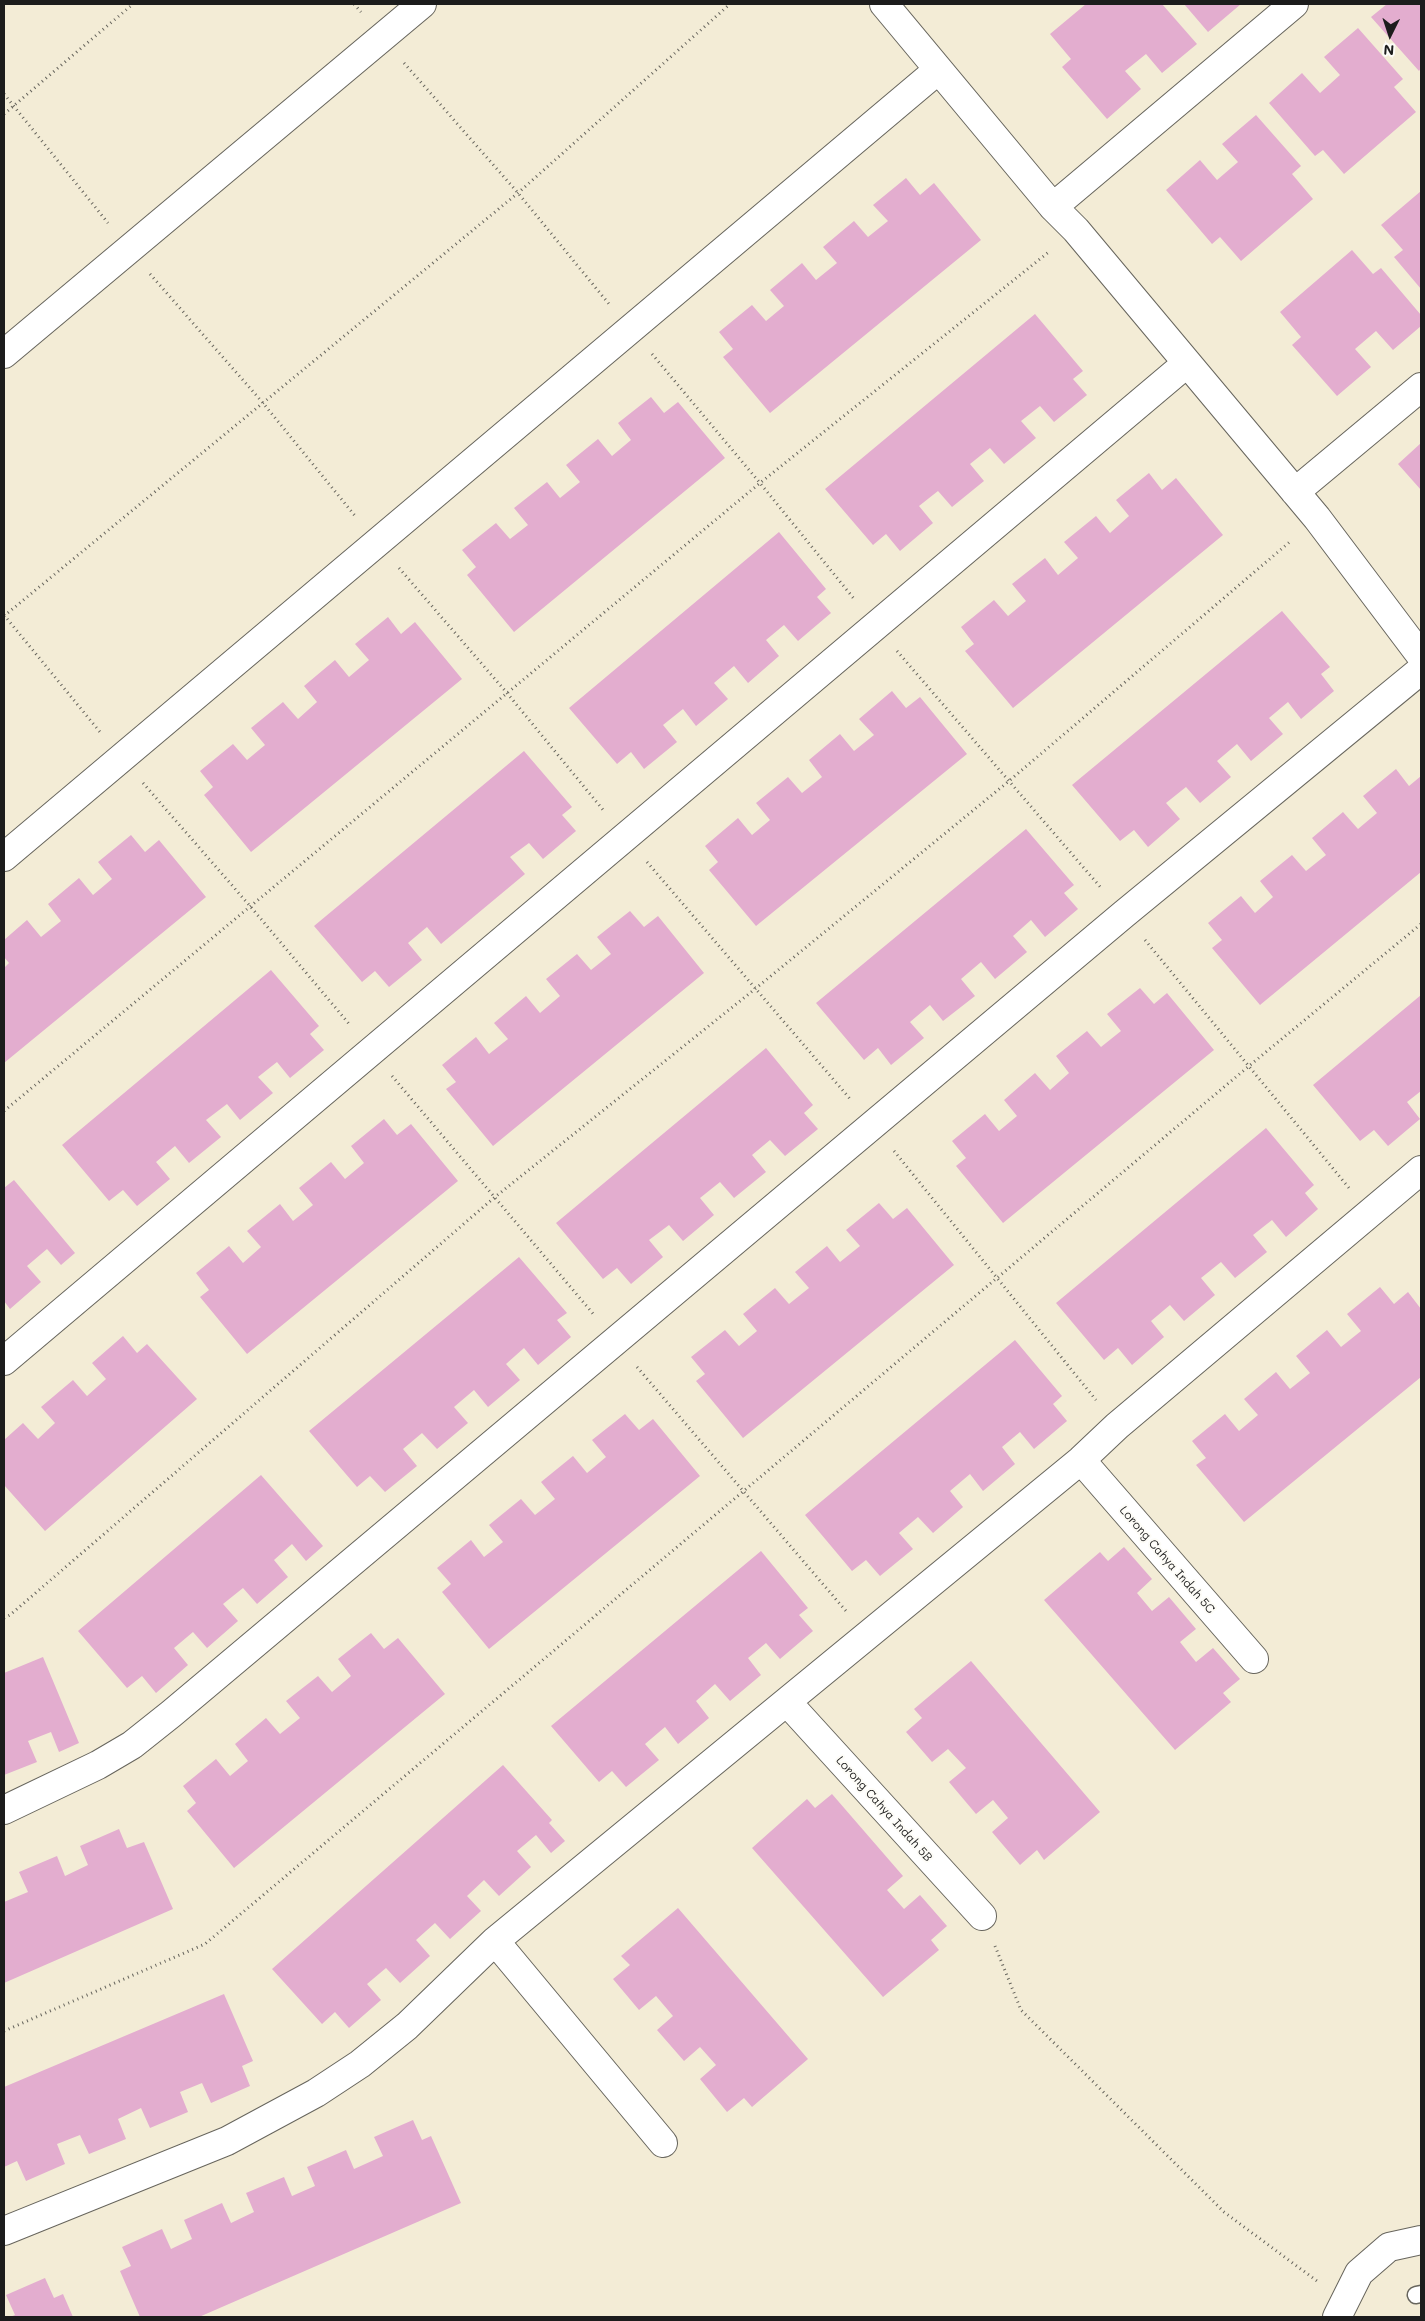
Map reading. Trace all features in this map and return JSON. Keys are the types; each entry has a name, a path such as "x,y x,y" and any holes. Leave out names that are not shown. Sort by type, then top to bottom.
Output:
{"street":[{"path":"4,354 422,4"},
{"path":"884,4 1053,207 1076,230 1186,364 1317,518 1421,656"},
{"path":"1053,207 1294,4"},
{"path":"4,857 938,70"},
{"path":"4,1361 1186,364"},
{"path":"1295,492 1421,387"},
{"path":"4,1810 98,1765 132,1745 872,1125 1421,670"},
{"path":"4,2232 227,2141 316,2093 360,2064 407,2026 495,1941 1081,1460 1117,1426 1421,1170"},
{"name":"Lorong Cahya Indah 5C","path":"1081,1460 1254,1659"},
{"name":"Lorong Cahya Indah 5B","path":"787,1702 982,1916"},
{"path":"495,1941 663,2143"},
{"path":"1340,2309 1359,2274 1388,2247 1421,2240"}],"path":[{"path":"4,114 133,4"},
{"path":"730,4 518,193 4,616 121,758 250,906 615,1340 868,1636"},
{"path":"4,94 129,249 263,403 377,542 872,1125 1117,1426"},
{"path":"4,1111 760,483 1076,230"},
{"path":"4,1618 18,1609 495,1197 755,989 1009,781 1317,518"},
{"path":"4,2030 205,1944 1248,1066 1421,924"},
{"path":"982,1916 1021,2010 1224,2212 1284,2257 1340,2309"}],"building":[{"path":"1086,4 1162,4 1197,44 1162,73 1146,54 1125,71 1141,89 1107,119 1062,67 1071,59 1050,34"},
{"path":"1184,4 1241,4 1208,32"},
{"path":"1387,4 1420,4 1421,6 1421,68 1419,71 1371,17"},
{"path":"1358,28 1403,79 1394,87 1416,112 1344,174 1323,150 1315,156 1269,103 1302,73 1320,93 1340,75 1324,57"},
{"path":"1256,115 1301,166 1292,174 1313,199 1241,261 1220,237 1212,244 1166,190 1200,160 1217,180 1238,162 1222,144"},
{"path":"906,178 920,195 934,183 981,240 770,413 723,357 733,349 719,332 752,305 766,321 784,306 770,290 802,263 816,280 837,263 823,247 854,221 868,237 888,221 873,205"},
{"path":"1421,191 1421,289 1394,257 1403,250 1381,225"},
{"path":"1352,250 1373,274 1381,268 1421,315 1421,326 1393,350 1376,331 1355,349 1371,367 1337,396 1292,345 1301,337 1280,312"},
{"path":"1035,314 1083,371 1073,379 1087,395 1054,422 1040,406 1021,421 1036,438 1004,464 990,448 970,464 984,481 952,507 938,491 919,506 933,523 900,551 886,534 873,545 825,489"},
{"path":"651,397 664,413 678,402 725,458 514,632 467,575 476,567 462,550 496,523 510,539 528,525 514,508 547,482 560,498 580,482 566,465 598,439 612,456 631,440 618,423"},
{"path":"1421,443 1421,490 1398,464"},
{"path":"1149,473 1162,490 1176,478 1223,535 1013,708 965,651 974,644 961,627 994,600 1008,616 1026,601 1012,584 1045,558 1058,575 1078,558 1064,542 1096,516 1110,533 1129,516 1116,500"},
{"path":"779,532 826,589 817,597 831,613 798,641 784,625 766,640 779,656 748,683 734,666 714,683 728,699 696,726 683,709 663,725 677,742 644,769 631,752 617,764 569,708"},
{"path":"1282,611 1330,667 1321,674 1334,691 1301,719 1288,702 1269,718 1283,734 1251,761 1237,744 1217,761 1231,777 1200,803 1186,787 1166,803 1180,819 1148,847 1134,830 1120,841 1072,785"},
{"path":"388,617 401,634 415,622 462,679 251,852 204,795 213,787 200,771 233,744 247,760 265,745 251,728 283,702 298,719 317,702 304,686 335,660 349,677 369,660 355,644"},
{"path":"892,691 906,708 920,697 967,754 756,926 709,870 718,862 705,846 738,818 752,835 770,820 756,803 788,777 802,793 822,777 809,760 840,734 854,751 874,735 859,719"},
{"path":"524,751 572,807 562,815 576,831 543,859 529,843 510,857 525,874 441,944 427,927 408,943 422,960 389,987 375,971 362,982 314,926"},
{"path":"1396,769 1409,786 1421,776 1421,872 1260,1005 1212,948 1222,940 1208,923 1241,896 1255,913 1273,897 1260,881 1292,855 1306,871 1326,855 1312,838 1343,812 1358,829 1377,813 1363,796"},
{"path":"1026,829 1074,885 1064,893 1078,909 1045,937 1031,920 1013,936 1027,952 995,979 981,962 961,979 975,996 943,1021 930,1005 910,1022 924,1038 891,1065 878,1048 864,1060 816,1003"},
{"path":"131,835 145,852 159,840 206,897 4,1063 4,968 9,963 4,957 4,940 27,920 41,937 61,921 48,904 79,878 93,895 112,879 98,862"},
{"path":"630,911 644,927 658,916 704,973 493,1146 446,1089 456,1082 442,1065 476,1037 489,1054 508,1039 494,1023 526,996 540,1013 560,996 546,979 577,954 591,970 611,954 597,937"},
{"path":"271,970 319,1026 310,1034 324,1050 290,1078 277,1062 258,1077 273,1093 240,1120 227,1104 206,1120 221,1137 189,1163 175,1146 156,1162 170,1179 137,1206 123,1190 109,1201 62,1145"},
{"path":"1140,988 1154,1004 1167,993 1214,1050 1003,1223 956,1166 966,1158 952,1141 985,1114 999,1131 1017,1116 1004,1100 1035,1073 1050,1090 1069,1073 1056,1056 1087,1031 1101,1047 1121,1031 1107,1014"},
{"path":"1421,995 1421,1091 1407,1102 1420,1119 1388,1146 1374,1130 1360,1141 1313,1085"},
{"path":"766,1048 813,1105 804,1113 818,1129 785,1156 770,1140 752,1155 766,1172 734,1198 720,1182 700,1198 714,1215 683,1241 669,1225 649,1240 663,1257 631,1284 617,1268 603,1279 556,1223"},
{"path":"384,1119 397,1135 411,1124 458,1181 247,1354 200,1297 209,1290 196,1273 229,1246 243,1263 261,1247 247,1231 280,1204 293,1221 313,1205 299,1188 331,1162 345,1179 364,1163 351,1146"},
{"path":"1266,1128 1314,1185 1305,1193 1318,1209 1286,1237 1272,1220 1253,1235 1267,1252 1235,1278 1221,1262 1201,1278 1215,1295 1184,1321 1170,1305 1151,1321 1164,1337 1132,1365 1118,1348 1104,1360 1056,1303"},
{"path":"14,1180 75,1253 61,1265 47,1249 27,1266 41,1282 10,1309 4,1301 4,1188"},
{"path":"879,1203 893,1219 907,1208 954,1265 743,1438 696,1381 705,1374 691,1357 725,1330 739,1346 757,1331 743,1314 775,1288 789,1304 809,1288 795,1272 827,1246 840,1262 860,1246 846,1230"},
{"path":"519,1257 567,1313 557,1320 571,1337 538,1365 524,1348 506,1364 520,1380 488,1407 474,1390 454,1407 468,1423 437,1449 422,1433 403,1449 417,1466 385,1492 370,1476 357,1487 309,1431"},
{"path":"1380,1287 1394,1304 1408,1292 1421,1309 1421,1377 1244,1522 1196,1465 1206,1458 1192,1441 1225,1414 1239,1431 1258,1415 1244,1399 1276,1372 1290,1389 1310,1373 1296,1356 1327,1330 1341,1347 1361,1331 1347,1314"},
{"path":"123,1336 137,1353 147,1344 197,1399 45,1531 4,1485 4,1440 23,1423 38,1439 55,1423 41,1407 73,1380 87,1396 106,1379 92,1363"},
{"path":"1015,1340 1062,1396 1053,1404 1067,1421 1034,1449 1020,1432 1002,1447 1015,1464 983,1491 970,1474 950,1491 963,1507 933,1533 918,1517 899,1533 913,1549 880,1576 866,1560 852,1571 805,1515"},
{"path":"625,1414 639,1430 653,1419 700,1476 489,1649 442,1592 451,1584 437,1568 471,1540 484,1557 503,1542 489,1525 521,1499 535,1515 555,1499 541,1482 573,1456 587,1473 606,1457 592,1440"},
{"path":"261,1475 323,1546 306,1561 292,1544 274,1560 288,1577 257,1604 243,1588 223,1604 238,1621 207,1648 193,1632 174,1648 188,1665 156,1693 142,1676 127,1688 78,1631"},
{"path":"1124,1547 1152,1579 1137,1593 1152,1611 1169,1597 1196,1629 1180,1642 1196,1662 1213,1648 1240,1679 1223,1693 1231,1702 1175,1750 1044,1600 1100,1552 1108,1561"},
{"path":"761,1551 808,1608 799,1615 813,1631 780,1659 766,1643 748,1658 761,1675 730,1701 715,1684 696,1701 709,1718 678,1744 665,1727 645,1744 659,1760 626,1787 612,1771 599,1782 551,1726"},
{"path":"371,1633 384,1649 398,1638 445,1694 234,1868 187,1811 196,1803 183,1786 216,1759 230,1776 248,1761 235,1744 266,1718 280,1734 300,1718 286,1701 318,1676 332,1692 351,1676 338,1659"},
{"path":"43,1657 79,1743 59,1752 51,1732 28,1741 37,1762 4,1775 4,1673"},
{"path":"971,1661 1100,1812 1044,1860 1037,1850 1020,1865 992,1832 1008,1818 993,1800 976,1814 949,1782 966,1768 948,1749 932,1762 906,1732 922,1718 914,1709"},
{"path":"503,1765 552,1820 549,1823 565,1841 551,1853 536,1835 517,1851 531,1867 499,1896 484,1880 467,1896 481,1911 450,1939 435,1923 416,1940 430,1956 400,1983 386,1968 367,1984 381,2000 349,2028 335,2012 322,2024 272,1969"},
{"path":"832,1794 903,1876 887,1890 904,1909 920,1895 947,1926 931,1940 939,1950 883,1997 752,1848 807,1799 815,1808"},
{"path":"119,1829 127,1848 144,1842 173,1909 4,1983 4,1902 28,1892 19,1872 57,1856 65,1876 88,1865 80,1846"},
{"path":"678,1908 808,2059 752,2107 744,2098 727,2112 700,2079 716,2065 700,2047 684,2061 657,2030 673,2016 656,1996 639,2010 613,1979 630,1965 621,1956"},
{"path":"224,1994 253,2061 242,2066 250,2086 211,2103 202,2083 180,2092 188,2112 150,2128 141,2108 118,2119 126,2139 89,2154 80,2135 57,2144 65,2164 26,2181 17,2161 4,2167 4,2087"},
{"path":"413,2120 422,2140 431,2136 461,2203 199,2317 140,2317 120,2271 131,2266 122,2247 162,2229 171,2249 192,2239 184,2220 222,2203 231,2223 254,2212 246,2193 284,2177 292,2196 315,2186 307,2167 346,2150 354,2169 383,2156 374,2137"},
{"path":"45,2278 54,2298 63,2294 73,2317 10,2317 15,2315 6,2295"}]}
